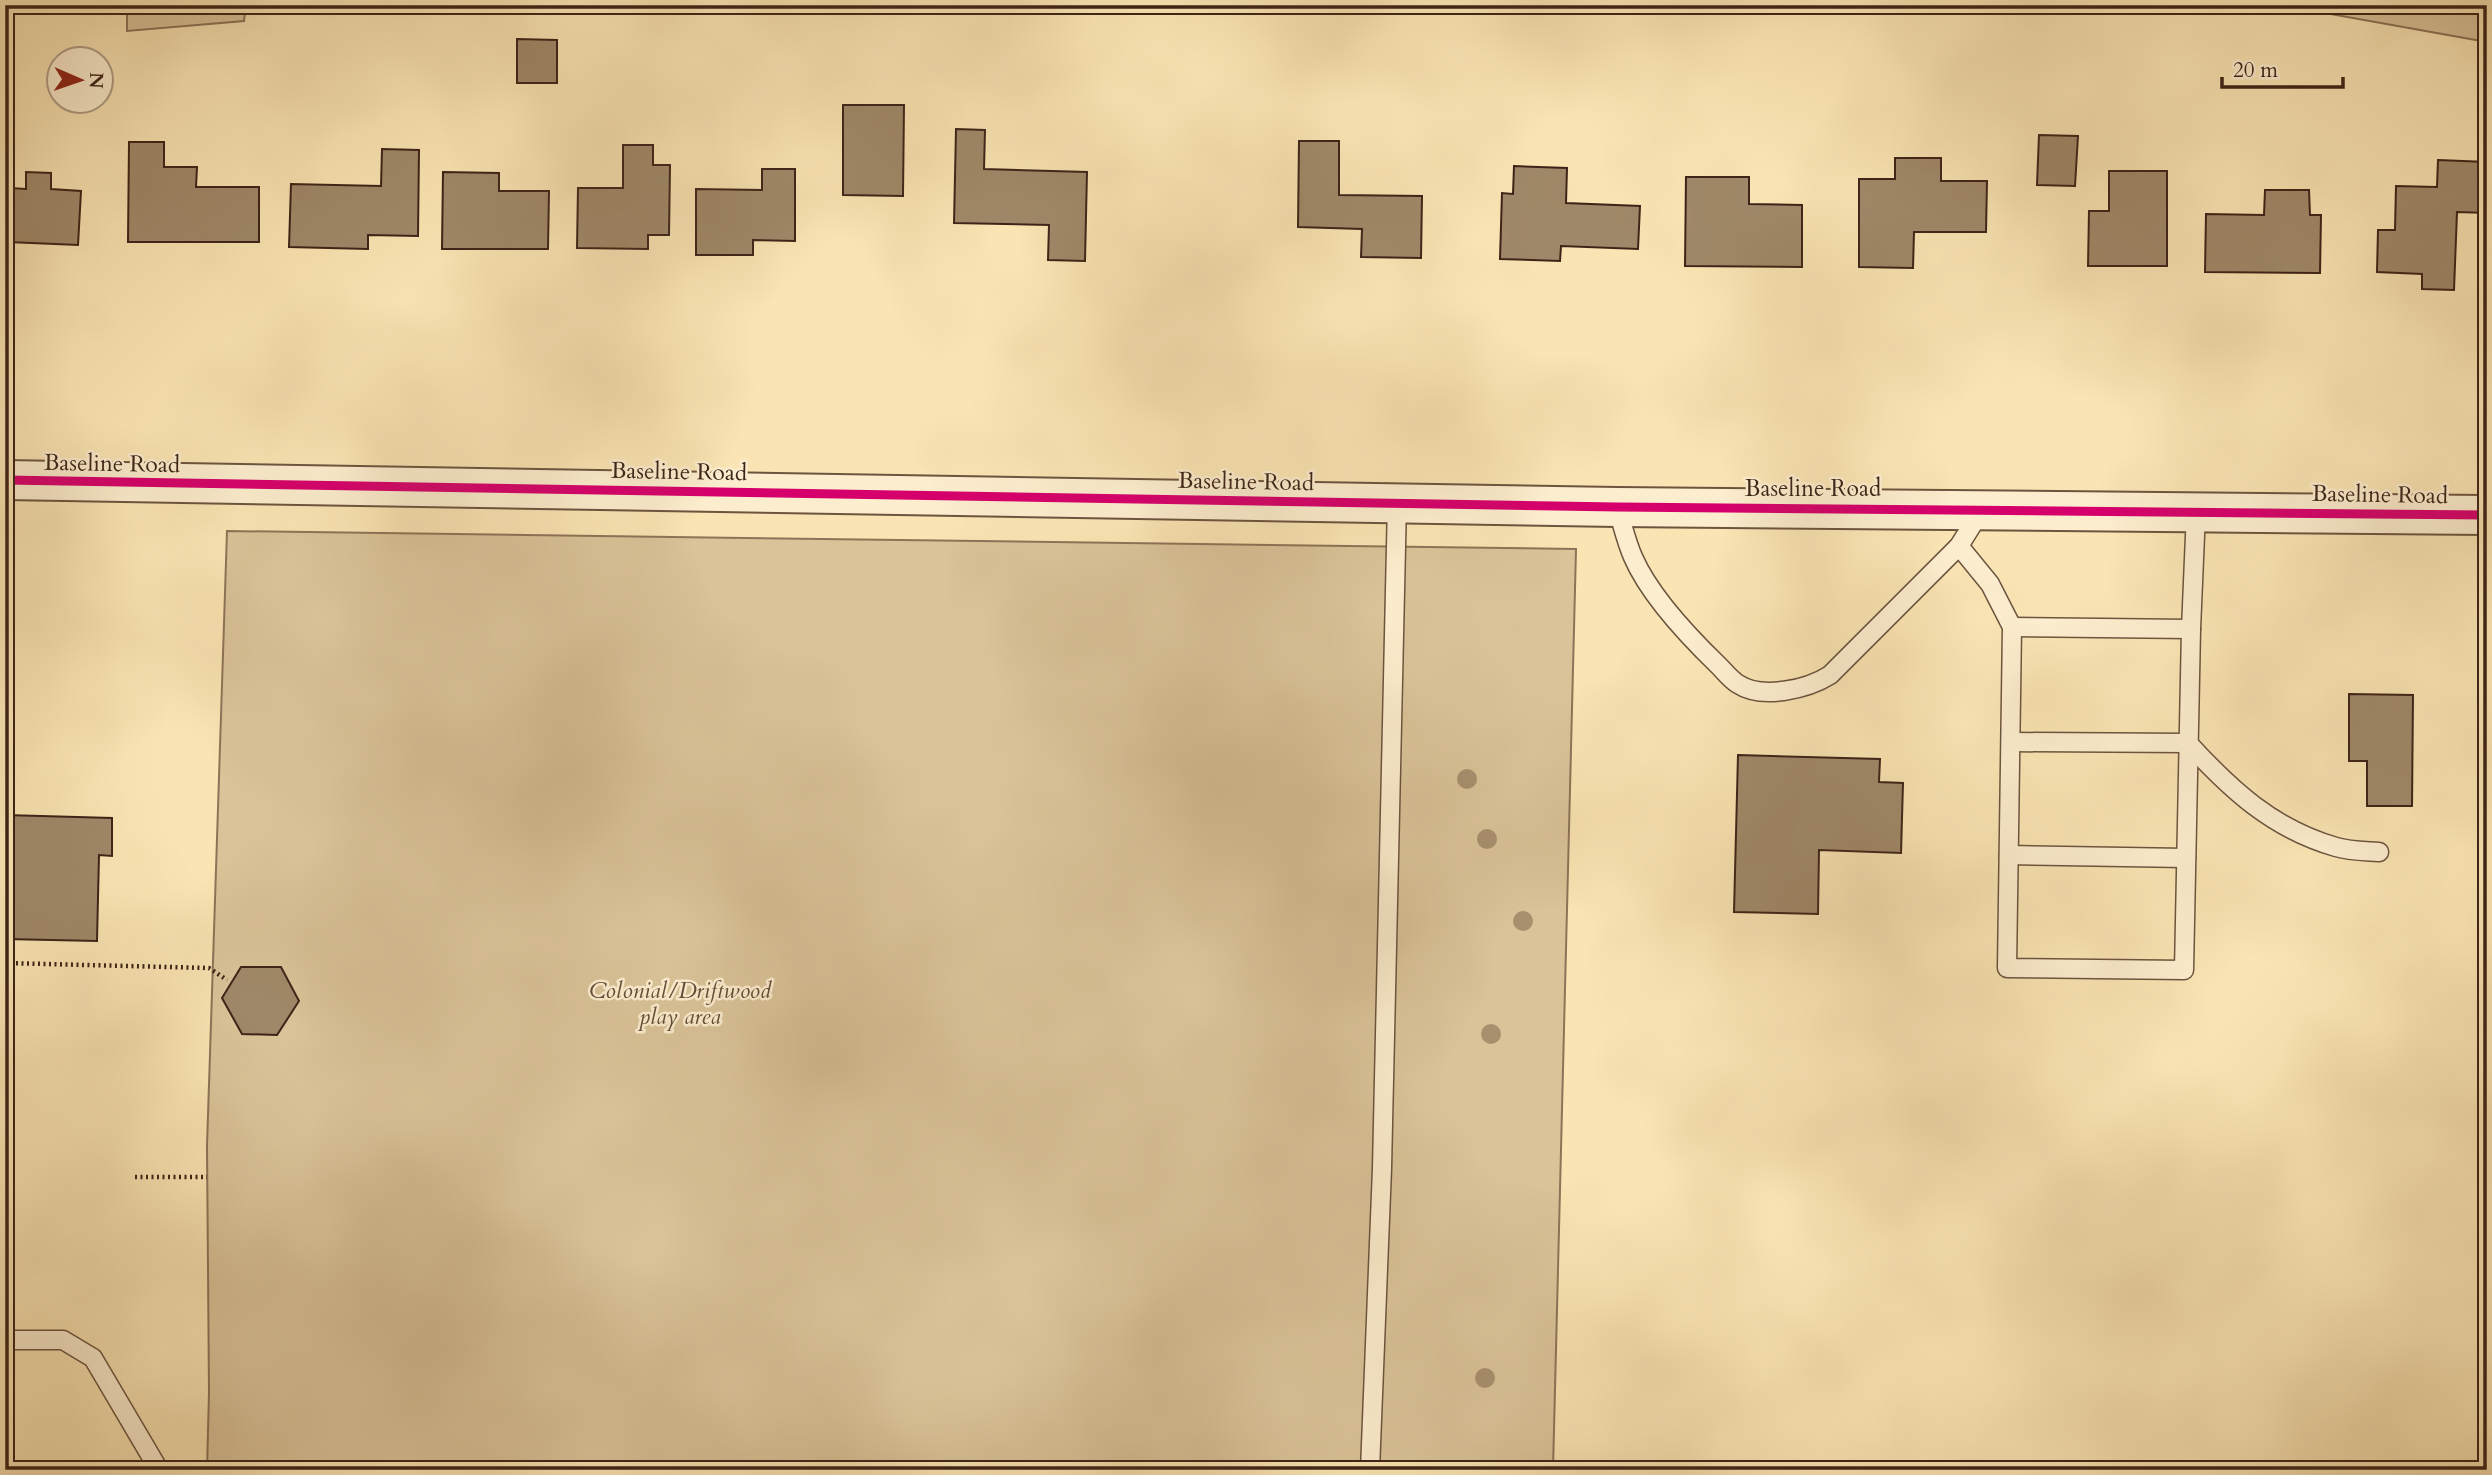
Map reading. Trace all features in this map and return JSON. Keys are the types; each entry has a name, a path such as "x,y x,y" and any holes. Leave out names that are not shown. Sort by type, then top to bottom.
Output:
{"street":[{"name":"Baseline Road","path":"5,480 1617,506 2487,515"}],"lane":[{"path":"1370,1470 1382,1168 1397,502"},
{"path":"1617,506 1634,559 1656,595 1696,644 1722,669 1740,685 1757,691 1800,689 1816,684 1830,675 1959,546 1983,509"},
{"path":"1959,546 1990,584 2012,627 2007,968 2184,970 2196,512"},
{"path":"2012,627 2191,629"},
{"path":"2011,742 2188,743 2226,785 2261,813 2298,833 2337,848 2379,852"},
{"path":"2008,855 2186,858"},
{"path":"5,1340 63,1340 93,1358 159,1470"}],"path":[{"path":"5,963 209,968 227,980"},
{"path":"135,1177 207,1177"}],"green space":[{"path":"127,5 246,5 244,21 127,31"},
{"path":"2281,5 2487,5 2487,42"},
{"name":"Colonial/Driftwood play area","path":"227,531 1576,549 1553,1470 207,1470 207,1146"}],"building":[{"path":"517,39 557,40 557,83 517,83"},
{"path":"843,105 904,105 903,196 843,195"},
{"path":"956,129 985,130 984,169 1087,172 1085,261 1048,260 1049,225 954,223"},
{"path":"2039,135 2078,136 2075,186 2037,185"},
{"path":"1299,141 1339,141 1339,195 1422,196 1421,258 1361,257 1362,229 1298,227"},
{"path":"129,142 164,142 164,167 197,167 196,187 259,187 259,242 128,242"},
{"path":"623,145 653,145 653,165 670,165 669,235 648,235 648,249 577,248 578,188 623,188"},
{"path":"382,149 419,150 418,236 368,235 368,249 289,247 291,184 381,186"},
{"path":"1895,158 1941,158 1941,181 1987,181 1986,232 1914,232 1913,268 1859,267 1859,179 1895,179"},
{"path":"2438,160 2487,162 2487,213 2457,212 2454,290 2422,289 2422,274 2377,272 2378,230 2395,230 2396,186 2437,187"},
{"path":"1514,166 1567,168 1566,203 1640,206 1638,249 1561,246 1560,261 1500,259 1502,193 1513,194"},
{"path":"762,169 795,169 795,241 753,240 753,255 696,255 696,189 762,190"},
{"path":"2109,171 2167,171 2167,266 2088,266 2089,211 2109,211"},
{"path":"26,172 51,173 51,189 81,191 78,245 8,242 11,188 26,189"},
{"path":"443,172 499,173 499,191 549,191 548,249 442,249"},
{"path":"1686,177 1749,177 1749,204 1802,205 1802,267 1685,266"},
{"path":"2265,190 2309,190 2310,215 2321,215 2320,273 2205,272 2206,214 2264,215"},
{"path":"2349,694 2413,695 2412,806 2367,806 2367,761 2349,761"},
{"path":"1738,755 1880,759 1879,782 1903,783 1901,853 1819,850 1818,914 1734,912"},
{"path":"5,815 112,818 112,856 99,855 97,941 5,939"},
{"path":"241,967 281,967 299,1001 277,1035 242,1034 222,998"}],"cycle path":[{"path":"5,480 1617,507 2487,515"}]}
